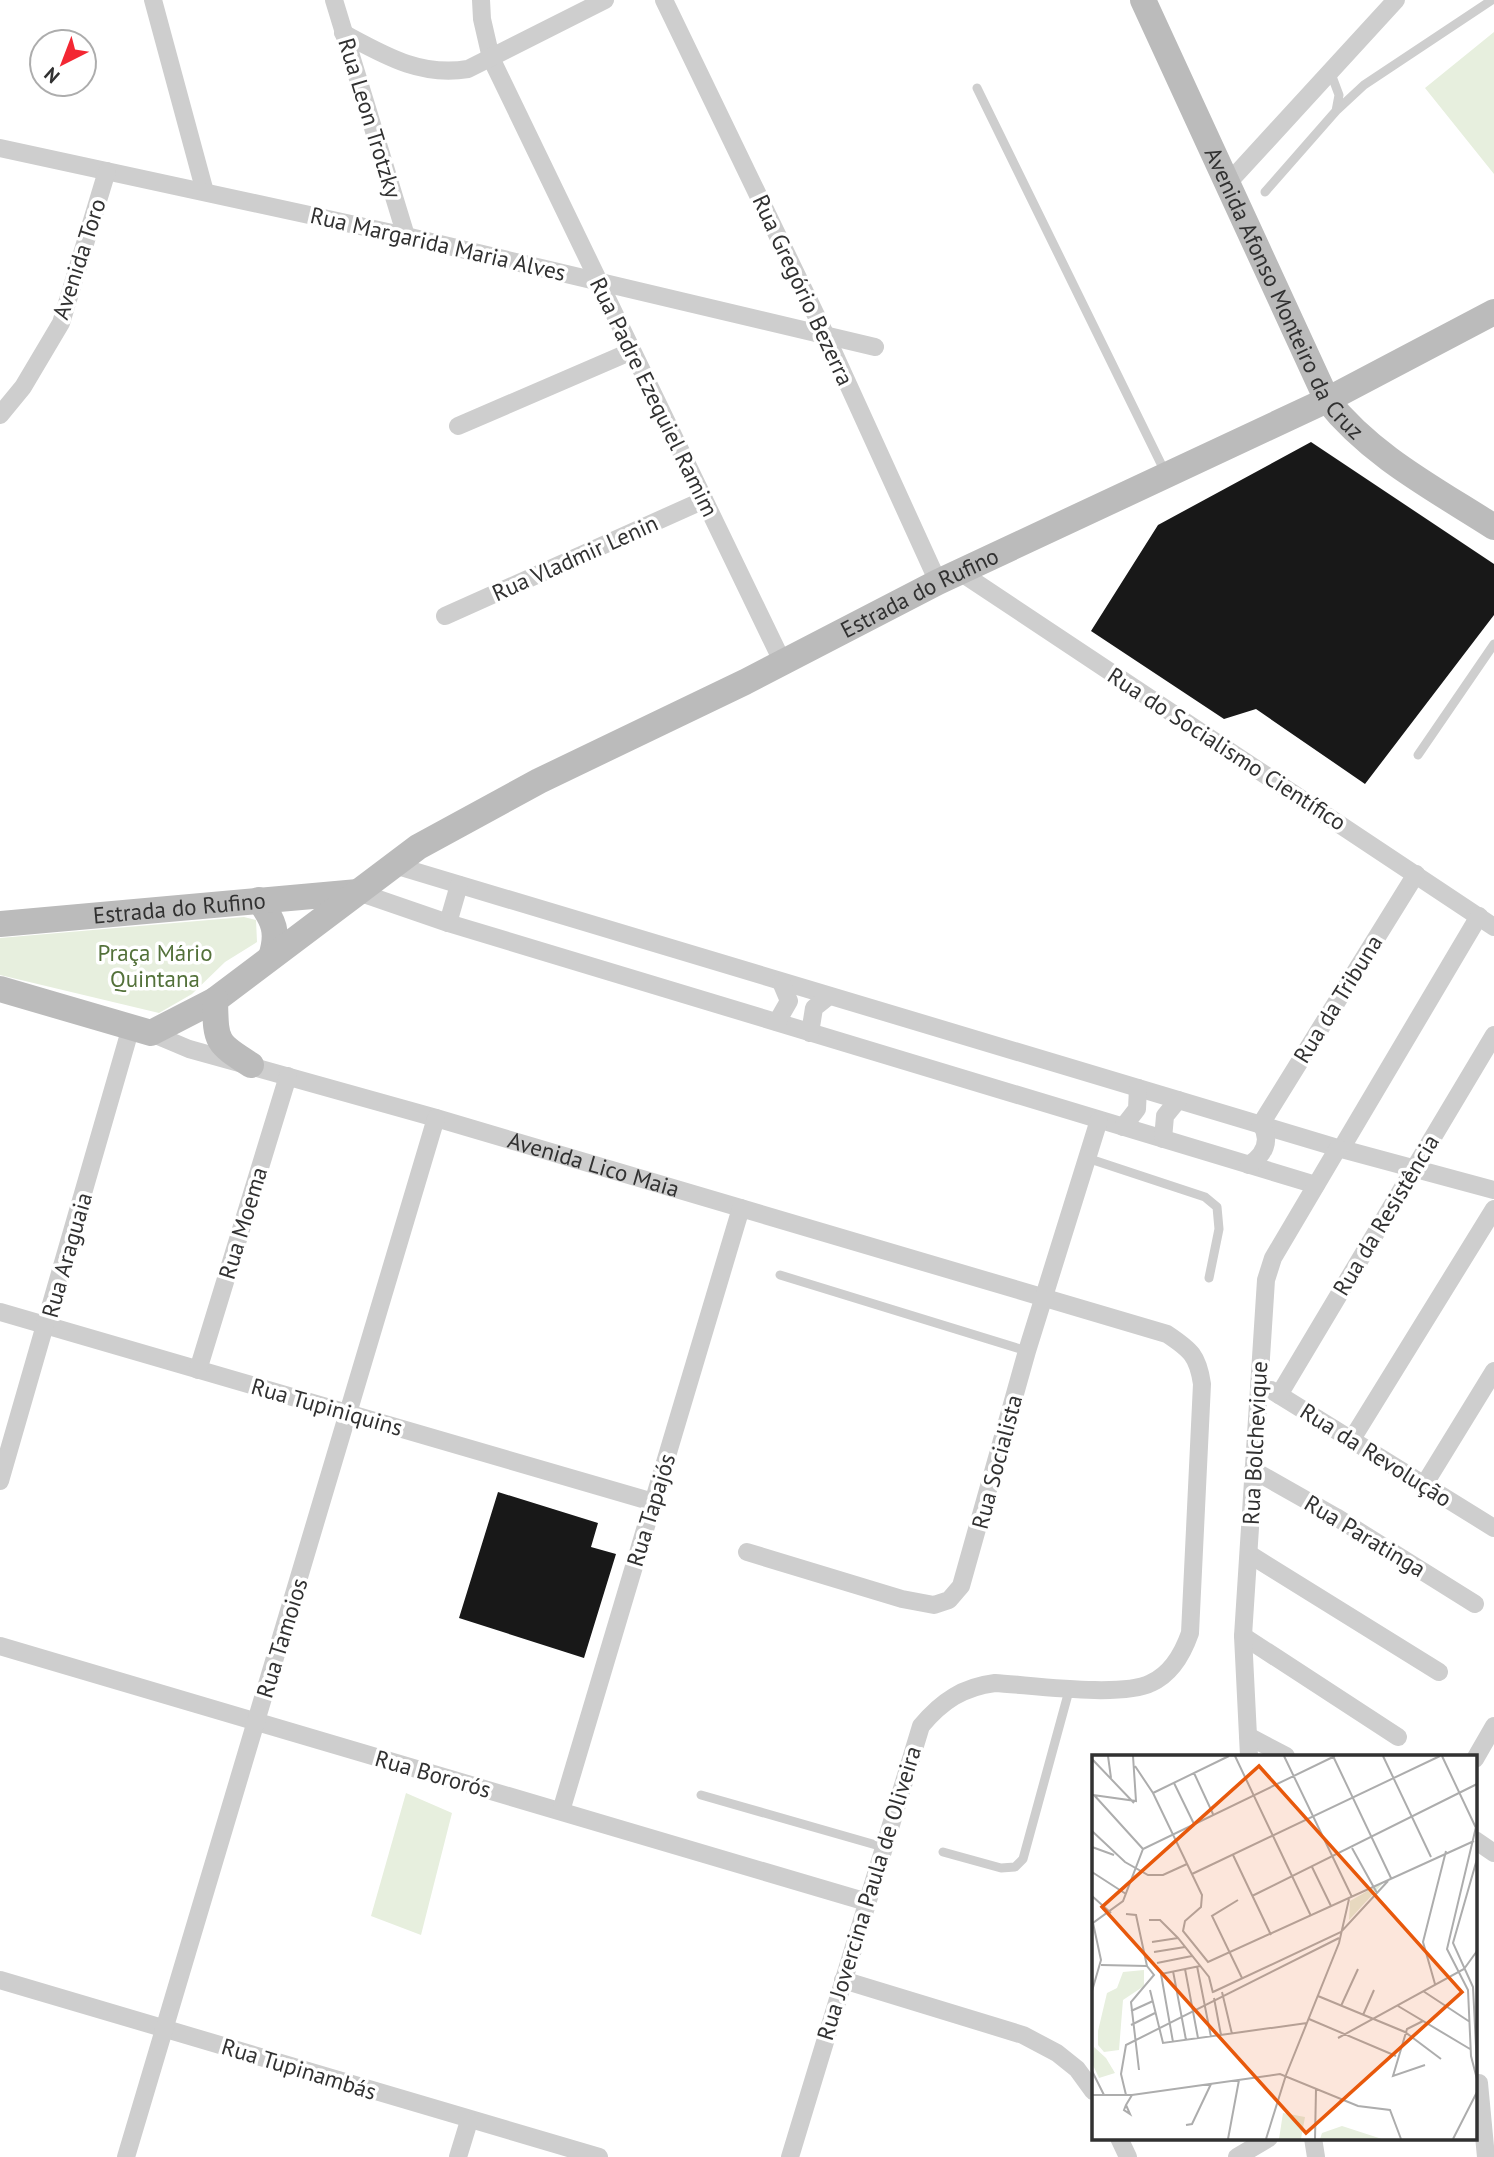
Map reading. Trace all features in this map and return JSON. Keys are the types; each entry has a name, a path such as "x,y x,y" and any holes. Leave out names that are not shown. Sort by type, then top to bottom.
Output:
{"street":[{"path":"153,0 205,192"},
{"name":"Rua Leon Trotzky","path":"334,0 406,236"},
{"name":"Rua Padre Ezequiel Ramim","path":"481,0 482,19 491,58 782,662"},
{"path":"343,33 421,70 445,72 468,69 606,0"},
{"name":"Rua Gregório Bezerra","path":"664,0 825,336 949,577"},
{"name":"Avenida Afonso Monteiro da Cruz","path":"1143,0 1327,400 1350,429 1384,456 1494,527"},
{"path":"1229,182 1396,0"},
{"name":"Rua Margarida Maria Alves","path":"0,148 406,236 875,347"},
{"name":"Avenida Toro","path":"0,415 23,387 61,323 107,171"},
{"name":"Estrada do Rufino","path":"141,1030 215,1000 418,847 539,781 949,577 1327,400 1494,312"},
{"path":"458,426 632,351"},
{"name":"Rua Vladmir Lenin","path":"445,616 704,500"},
{"name":"Rua do Socialismo Científico","path":"949,577 1416,874 1494,927"},
{"path":"394,865 1339,1149 1494,1190"},
{"name":"Rua da Tribuna","path":"1261,1124 1416,874"},
{"path":"448,923 460,886"},
{"path":"358,892 448,923 1316,1185"},
{"name":"Estrada do Rufino","path":"0,924 358,892"},
{"path":"259,900 273,919 277,938 271,957"},
{"name":"Rua Bolchevique","path":"1249,1755 1243,1636 1266,1280 1273,1258 1479,916"},
{"path":"777,1022 789,1001 781,982"},
{"name":"Avenida Lico Maia","path":"0,989 141,1030 189,1049 436,1118 1167,1334 1184,1345"},
{"path":"810,1033 814,1009 829,996"},
{"path":"215,1000 216,1035 226,1049 251,1065"},
{"name":"Rua Araguaia","path":"0,1481 46,1326 141,1030"},
{"name":"Rua da Resistência","path":"1279,1395 1494,1035"},
{"name":"Rua Moema","path":"198,1370 288,1076"},
{"path":"1124,1127 1138,1109 1138,1088"},
{"path":"1163,1139 1165,1116 1178,1100"},
{"name":"Rua Tamoios","path":"126,2157 436,1118"},
{"name":"Rua Socialista","path":"747,1552 902,1599 934,1605 949,1600 961,1586 972,1556 1027,1350 1099,1119"},
{"path":"1249,1165 1259,1158 1265,1148 1266,1132 1261,1124"},
{"name":"Rua Tapajós","path":"561,1811 741,1208"},
{"path":"1352,1439 1494,1209"},
{"name":"Rua Tupiniquins","path":"0,1312 653,1502"},
{"name":"Rua Jovercina Paula de Oliveira","path":"790,2157 912,1747 921,1726 936,1708 974,1686 995,1684 1128,1690 1152,1683 1170,1669 1184,1651 1190,1633 1202,1384 1198,1361 1184,1345"},
{"path":"1424,1486 1494,1370"},
{"name":"Rua da Revolução","path":"1259,1383 1494,1528"},
{"name":"Rua Paratinga","path":"1253,1470 1336,1517 1475,1604"},
{"path":"1249,1554 1439,1672"},
{"path":"1243,1636 1398,1737"},
{"name":"Rua Bororós","path":"0,1646 867,1902"},
{"path":"1476,1757 1494,1726"},
{"path":"1248,1736 1284,1755"},
{"path":"1476,1841 1494,1853"},
{"name":"Rua Tupinambás","path":"0,1980 469,2121 599,2157"},
{"path":"843,1980 1023,2035 1057,2053 1077,2069 1092,2090"},
{"path":"1482,2084 1486,2157"},
{"path":"458,2157 469,2121"},
{"path":"1120,2140 1128,2157"},
{"path":"1237,2157 1266,2140"}],"lane":[{"path":"1265,192 1336,111 1364,85 1492,0"},
{"path":"1330,70 1339,95 1336,111"},
{"path":"977,89 1166,476"},
{"path":"1418,755 1494,644"},
{"path":"1087,1158 1205,1197 1217,1207 1219,1229 1209,1278"},
{"path":"780,1275 1027,1350"},
{"path":"943,1852 1001,1868 1016,1867 1023,1859 1070,1687"},
{"path":"701,1795 883,1847"}],"green space":[{"path":"1494,32 1494,174 1425,88"},
{"name":"Praça Mário Quintana","path":"244,917 256,920 257,942 225,962 192,994 159,1013 0,975 0,938"},
{"path":"406,1793 452,1813 421,1935 371,1916"}],"building":[{"path":"1311,442 1494,564 1494,615 1365,784 1256,709 1224,719 1091,631 1158,525"},
{"path":"498,1492 598,1523 591,1547 616,1554 584,1658 459,1618"}]}
